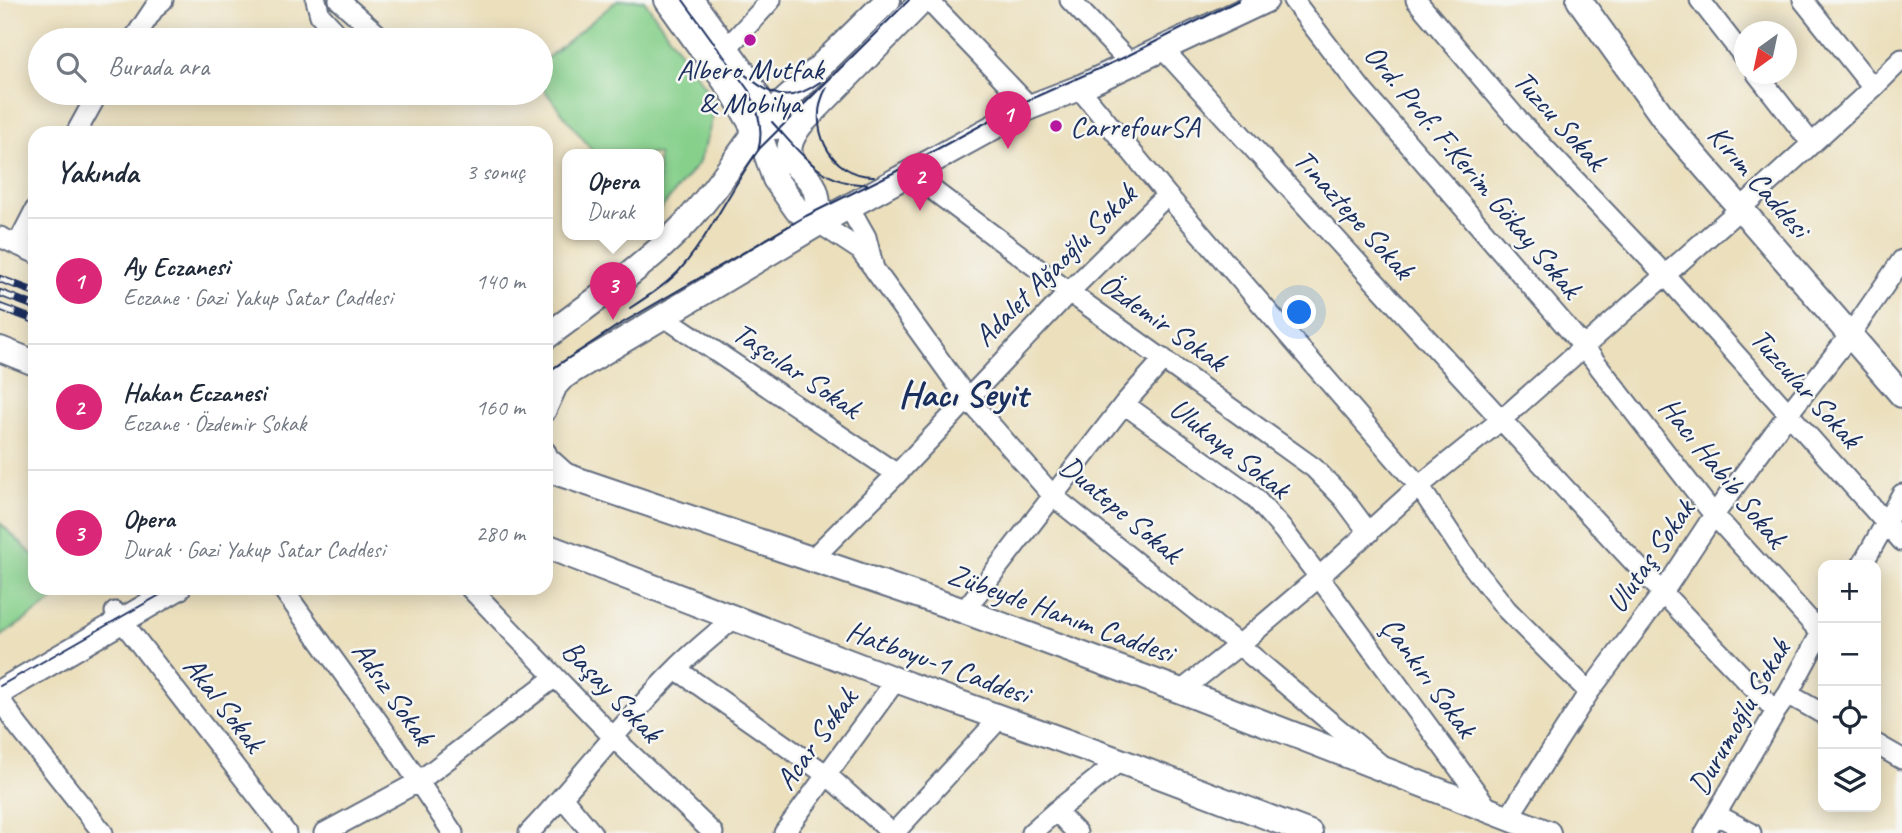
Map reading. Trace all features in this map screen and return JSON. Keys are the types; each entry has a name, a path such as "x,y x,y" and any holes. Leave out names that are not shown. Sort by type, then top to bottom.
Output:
{"main road":[{"path":"667,0 734,94 760,122 791,145 797,167 833,191 849,207"},
{"path":"691,0 744,73 775,179 797,210 819,223"},
{"path":"553,332 643,262 682,227 703,203 760,122 888,0"},
{"path":"791,145 801,124 926,0"},
{"path":"553,384 819,223 1030,107 1079,88 1266,0"},
{"name":"Kırım Caddesi","path":"1579,0 1671,128 1902,395"},
{"path":"804,173 817,193 819,223"},
{"name":"Zübeyde Hanım Caddesi","path":"553,471 964,611 1181,691 1548,833"},
{"name":"Hatboyu-1 Caddesi","path":"553,549 999,719 1120,761 1281,829 1310,833"},
{"path":"0,692 148,595"},
{"path":"0,677 163,595"}],"street":[{"path":"141,28 163,0"},
{"path":"316,0 320,15 332,28"},
{"path":"339,0 370,28"},
{"path":"725,50 771,0"},
{"path":"926,0 1030,107"},
{"path":"1070,0 1130,63"},
{"name":"Ord. Prof. F.Kerim Gökay Sokak","path":"1293,0 1363,90 1583,346"},
{"name":"Tuzcu Sokak","path":"1416,0 1517,119 1665,275"},
{"path":"1699,0 1734,43"},
{"path":"1802,0 1873,88"},
{"name":"Tınaztepe Sokak","path":"1162,48 1662,594 1776,710"},
{"path":"1181,691 1319,577 1419,486 1501,420 1741,208 1902,59"},
{"path":"1765,84 1812,144"},
{"path":"1079,88 1167,195 1419,486 1470,563 1507,610 1590,692"},
{"path":"80,126 91,105"},
{"name":"Özdemir Sokak","path":"911,173 1069,292 1314,468 1343,498 1369,533"},
{"name":"Adalet Ağaoğlu Sokak","path":"811,559 897,474 1069,292 1167,195"},
{"name":"Duatepe Sokak","path":"849,207 866,237 874,269 967,398 1054,497 1239,645 1389,771"},
{"path":"819,223 860,250 874,269"},
{"path":"17,245 28,224"},
{"name":"Ulutaş Sokak","path":"1499,815 1662,594 1714,515 1850,335 1902,257"},
{"name":"Tuzcular Sokak","path":"1665,275 1902,541"},
{"name":"Taşcılar Sokak","path":"663,316 897,474"},
{"name":"Hacı Habib Sokak","path":"1583,346 1714,515 1818,627"},
{"path":"964,611 1125,404 1164,359"},
{"path":"553,396 557,387 572,371"},
{"name":"Ulukaya Sokak","path":"1125,404 1254,498 1284,531 1319,577"},
{"path":"553,461 572,478"},
{"path":"1864,560 1902,494"},
{"name":"Çankırı Sokak","path":"1319,577 1499,815"},
{"name":"Adsız Sokak","path":"287,595 380,723 453,833"},
{"name":"Başay Sokak","path":"477,595 613,737 713,833"},
{"name":"Akal Sokak","path":"118,616 286,833"},
{"path":"529,833 676,669 733,619"},
{"name":"Durumoğlu Sokak","path":"1705,833 1818,638"},
{"path":"676,669 827,775 893,833 999,719"},
{"path":"324,833 418,782 555,677"},
{"name":"Acar Sokak","path":"785,833 896,680"},
{"path":"1788,694 1818,711"},
{"path":"0,699 18,726 103,833"},
{"path":"1881,747 1902,759"},
{"path":"1031,833 1120,761"},
{"path":"563,798 592,833"},
{"path":"1056,811 1077,833"},
{"path":"1717,815 1751,833"}],"green space":[{"path":"618,0 644,0 716,103 698,164 664,205 664,149 591,149 553,101 553,53"},
{"path":"0,523 28,550 28,595 62,595 0,637"}],"tram line":[{"path":"683,0 749,91 759,120 758,151"},
{"path":"630,308 678,272 701,243 760,148 909,0"},
{"path":"553,368 617,326 806,216 893,173 1024,102 1125,57 1239,0"},
{"path":"740,71 769,91 787,96 808,90 820,82"},
{"path":"827,87 821,101 819,117 825,146 845,168 858,174 874,176"},
{"path":"772,122 802,155 825,173 837,180 867,184"},
{"path":"0,686 160,595"}],"railway":[{"path":"0,279 28,289"},
{"path":"0,293 28,303"},
{"path":"0,307 28,317"}],"place":[{"name":"Albero Mutfak & Mobilya","path":"750,40"},
{"name":"CarrefourSA","path":"1056,126"},
{"name":"Ay Eczanesi","path":"1008,149"},
{"name":"Hakan Eczanesi","path":"920,211"},
{"name":"Opera","path":"613,320"}],"district":[{"name":"Hacı Seyit","path":"963,393"}]}
